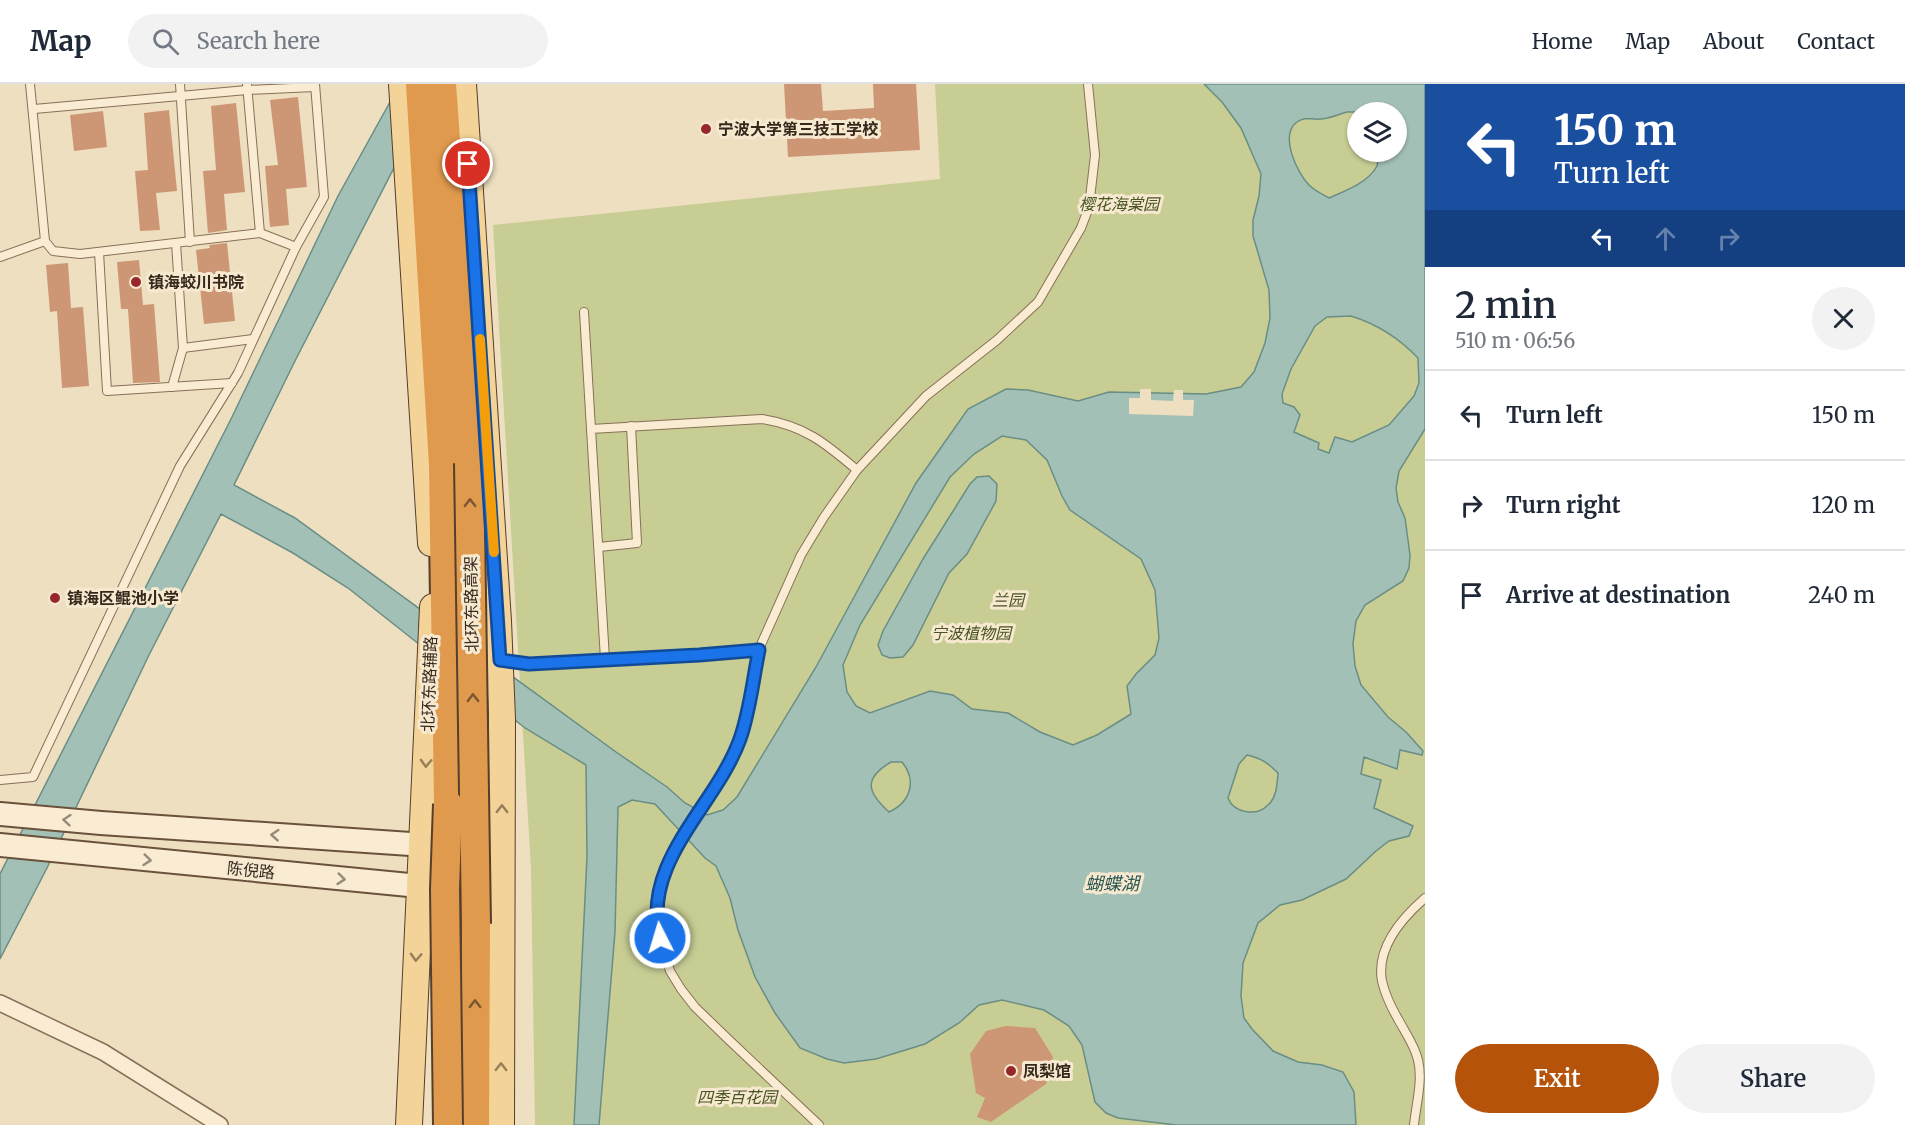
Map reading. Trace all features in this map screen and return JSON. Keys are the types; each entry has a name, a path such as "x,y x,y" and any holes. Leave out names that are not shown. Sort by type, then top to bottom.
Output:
{"highway":[{"path":"404,84 456,464"},
{"name":"北环东路高架","path":"420,84 456,464 446,890 448,1125"},
{"name":"北环东路高架","path":"442,84 476,902 475,1125"},
{"path":"456,464 461,84"}],"main road":[{"name":"北环东路辅路","path":"404,84 434,582 409,1125"},
{"path":"461,84 467,141 500,660 502,719 501,1125"}],"street":[{"path":"0,814 501,850"},
{"name":"陈倪路","path":"0,845 501,894"},
{"path":"0,1003 103,1052 220,1125"}],"lane":[{"path":"30,84 45,241 53,251 80,254 260,233 296,247"},
{"path":"180,84 190,242"},
{"path":"819,1125 695,1007 670,971 657,924 659,893 666,865 719,783 740,738 759,650 801,555 824,517 857,470 926,396 1024,317 1038,302 1081,228 1089,207 1094,179 1095,155 1088,84"},
{"path":"0,780 33,777 180,466 232,383 296,247 324,197 315,85 247,87 181,96 34,109"},
{"path":"247,87 260,233"},
{"path":"0,257 45,241"},
{"path":"172,387 183,348 176,243"},
{"path":"99,252 107,391 232,383"},
{"path":"584,312 605,659"},
{"path":"183,348 254,339"},
{"path":"591,429 762,419 784,423 810,433 857,470"},
{"path":"599,547 637,543 631,426"},
{"path":"500,660 529,664 759,650"},
{"path":"1414,1125 1420,1075 1418,1060 1388,999 1382,980 1381,964 1394,931 1409,911 1425,898"}],"green space":[{"name":"宁波植物园","path":"935,84 1425,84 1425,1125 535,1125 531,869 493,225 940,179"}],"water":[{"name":"蝴蝶湖","path":"400,84 437,84 234,485 295,518 667,787 685,803 707,815 723,810 737,797 816,667 916,483 968,409 1006,389 1028,390 1078,401 1109,392 1206,394 1241,387 1254,372 1265,343 1270,318 1269,290 1253,236 1253,220 1261,174 1241,128 1222,102 1204,84 1425,84 1425,429 1399,471 1396,488 1398,502 1405,518 1410,555 1409,568 1403,581 1365,605 1356,621 1353,644 1355,666 1361,685 1388,717 1423,751 1422,755 1400,750 1397,769 1364,757 1361,774 1381,780 1374,808 1413,826 1409,836 1389,841 1346,879 1302,900 1280,905 1258,923 1243,963 1241,996 1244,1018 1273,1051 1298,1062 1322,1065 1343,1072 1354,1092 1356,1125 1176,1125 1118,1118 1106,1113 1095,1102 1082,1045 1069,1026 1044,1010 1002,1000 979,1005 959,1023 925,1044 876,1059 844,1063 800,1048 775,1013 755,977 738,930 730,898 716,866 705,858 655,804 632,800 618,807 615,932 599,1125 574,1125 587,857 586,765 525,728 348,588 293,553 221,514 0,959 0,874 232,417 338,196","holes":["1351,316 1370,323 1395,338 1418,358 1419,383 1414,396 1389,425 1352,442 1335,437 1329,453 1318,449 1319,443 1294,432 1300,415 1294,407 1283,403 1282,394 1291,369 1315,326 1327,317","1002,436 1026,440 1047,460 1070,510 1141,559 1155,590 1159,638 1155,655 1127,686 1131,714 1097,735 1073,745 1040,732 1008,713 972,709 953,695 930,691 870,713 856,706 847,692 843,665 860,625 950,477 974,454","1247,755 1264,761 1278,773 1275,794 1271,802 1263,809 1246,812 1235,807 1228,798 1239,764","891,762 902,762 909,776 907,797 889,812 876,799 871,786 872,780 882,768"]},
{"path":"989,476 997,484 996,501 967,554 949,573 913,645 903,657 890,658 882,655 878,645 883,631 923,559 970,484 977,477"}],"pier":[{"path":"1140,389 1151,389 1151,400 1173,401 1174,390 1183,390 1183,400 1194,400 1193,416 1129,414 1129,398 1140,398"}],"building":[{"path":"784,84 821,84 823,111 874,108 873,84 916,84 920,150 788,157"},
{"path":"298,97 307,187 286,189 289,225 270,227 265,166 278,165 270,100"},
{"path":"236,103 245,192 224,194 227,230 208,233 203,171 216,170 211,106"},
{"path":"169,110 177,191 156,193 160,230 140,231 135,171 148,170 144,113"},
{"path":"103,111 107,147 74,151 70,115"},
{"path":"227,243 235,321 204,324 196,250 210,248 209,245"},
{"path":"139,260 143,305 154,304 160,382 133,383 128,309 121,309 117,262"},
{"path":"68,263 71,308 83,307 89,386 62,388 57,311 50,312 46,265"},
{"name":"凤梨馆","path":"1006,1026 1035,1028 1053,1057 1046,1084 991,1122 977,1117 985,1098 976,1093 970,1054 986,1031"}],"slow traffic":[{"path":"480,339 494,552"}],"place":[{"name":"宁波大学第三技工学校","path":"706,129"},
{"name":"镇海蛟川书院","path":"136,282"},
{"name":"镇海区鲲池小学","path":"55,598"},
{"name":"凤梨馆","path":"1011,1071"}],"route":[{"path":"468,164 500,660 529,664 759,650 740,738 719,783 666,865 659,893 657,924 660,938"}],"park label":[{"name":"樱花海棠园","path":"1119,204"},
{"name":"兰园","path":"1008,600"},
{"name":"四季百花园","path":"737,1097"}]}
